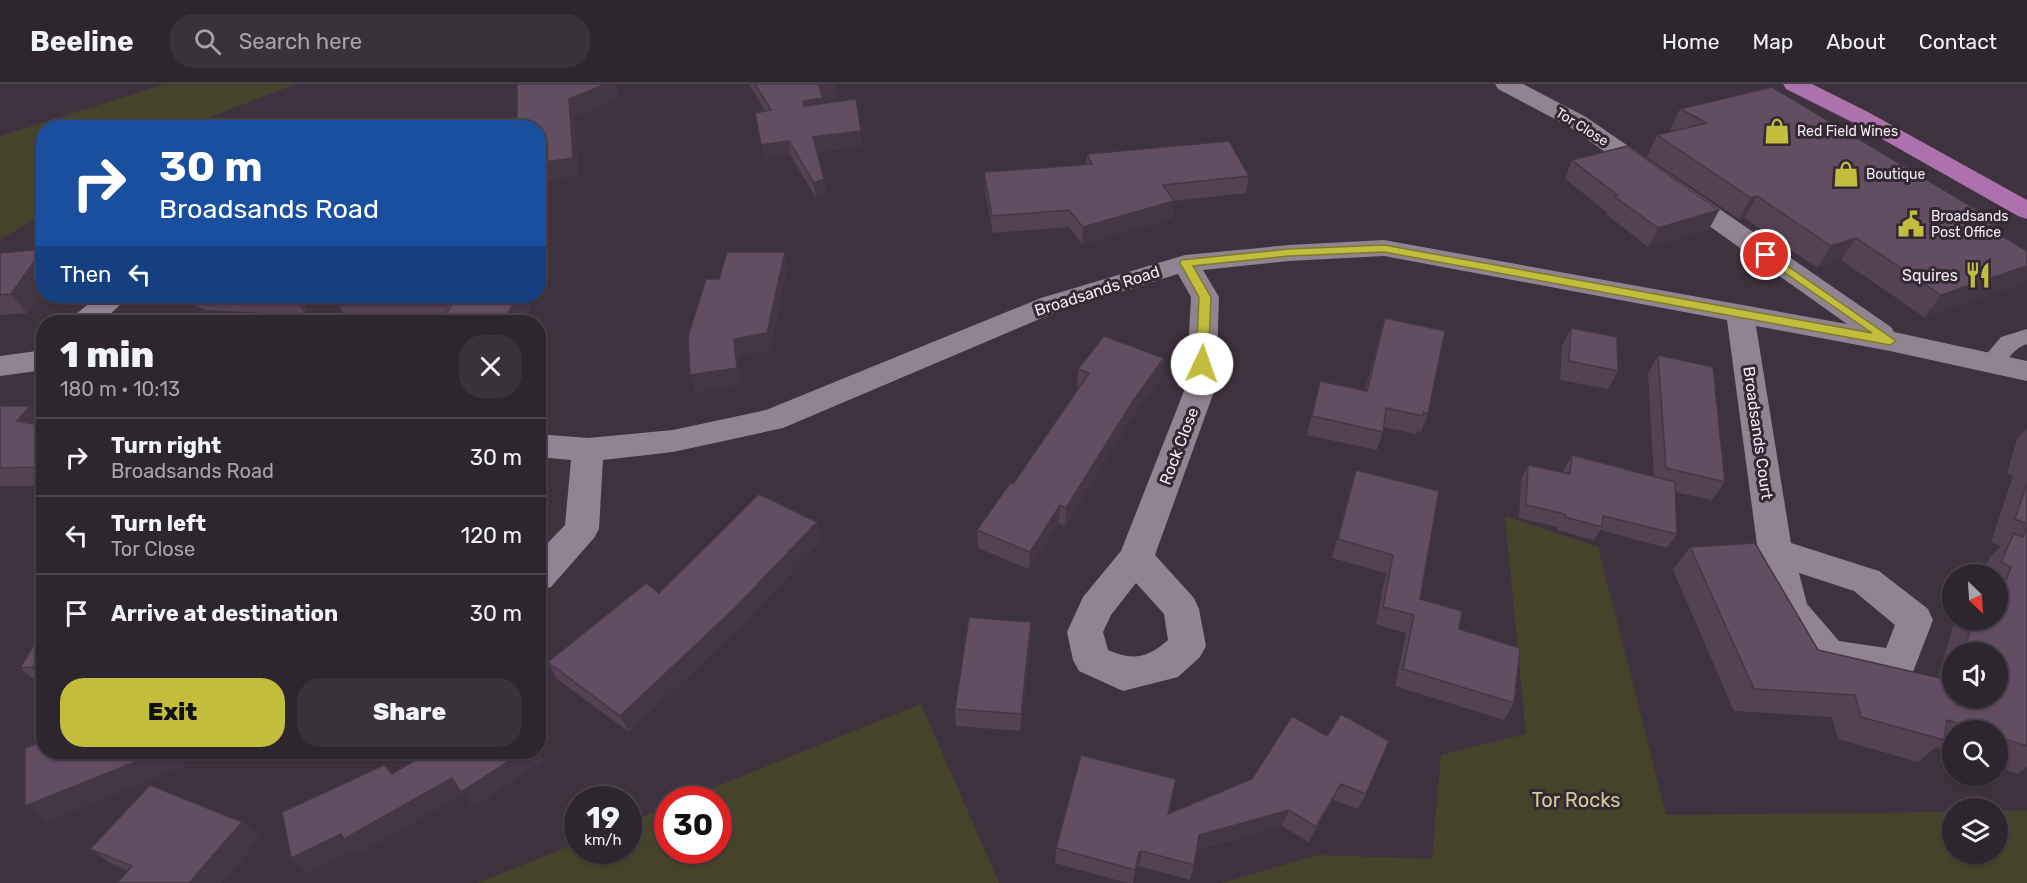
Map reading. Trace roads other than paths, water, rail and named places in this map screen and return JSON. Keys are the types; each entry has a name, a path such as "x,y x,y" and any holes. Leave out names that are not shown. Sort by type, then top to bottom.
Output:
{"main road":[{"path":"1794,84 1860,117 2027,211"}],"street":[{"name":"Tor Close","path":"1506,84 1578,122 1890,341"},
{"name":"Broadsands Road","path":"546,446 588,450 673,441 772,420 1052,304 1185,263 1289,253 1384,248 1890,341 2027,371"},
{"name":"Rock Close","path":"1136,558 1201,386 1205,297 1185,263"},
{"path":"93,315 107,303"},
{"name":"Broadsands Court","path":"1740,313 1775,552"},
{"path":"0,366 36,361"},
{"path":"546,568 582,529 588,450"}],"lane":[{"path":"1991,363 2009,342 2027,336"}],"place":[{"name":"Red Field Wines","path":"1777,131"},
{"name":"Boutique","path":"1846,174"},
{"name":"Broadsands Post Office","path":"1911,224"},
{"name":"Squires","path":"1978,275"}],"park label":[{"name":"Tor Rocks","path":"1576,800"}]}
